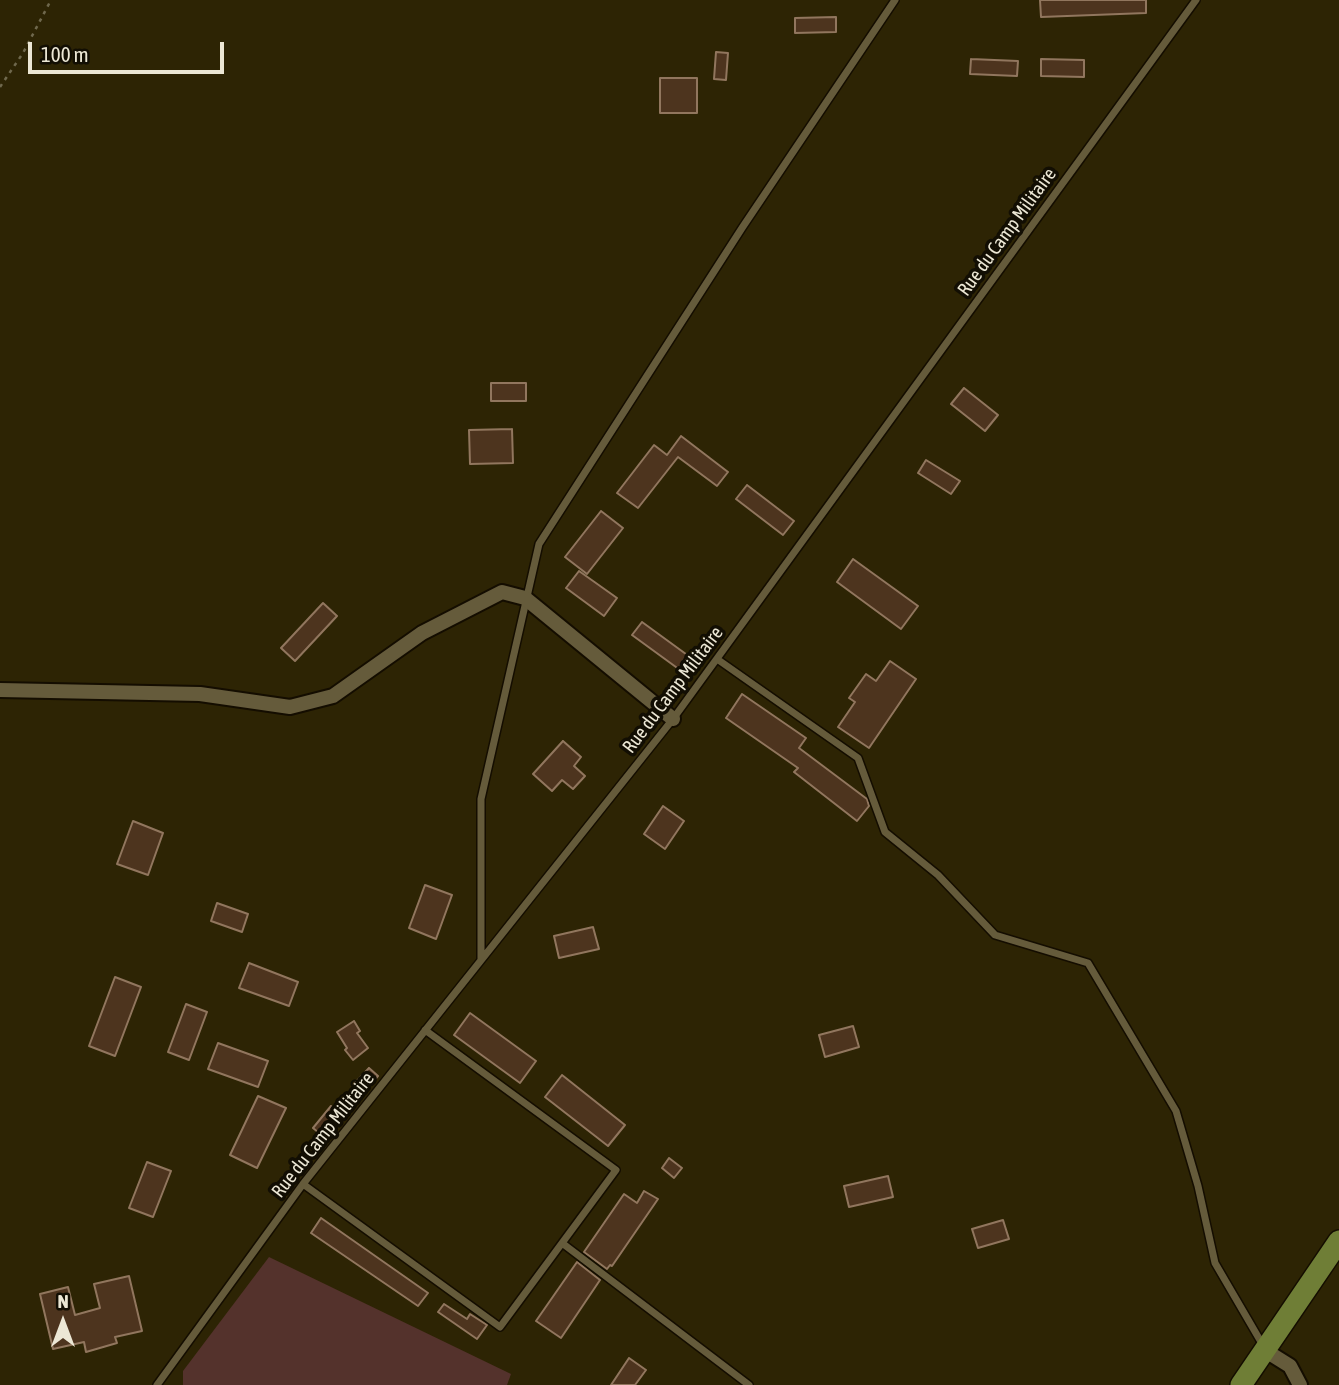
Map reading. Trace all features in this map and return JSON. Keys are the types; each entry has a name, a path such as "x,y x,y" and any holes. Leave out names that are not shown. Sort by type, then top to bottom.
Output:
{"main road":[{"path":"1241,1385 1339,1241"}],"street":[{"path":"0,690 200,694 290,707 333,696 422,634 502,592 525,598 673,719"},
{"path":"1266,1351 1290,1366 1302,1385"}],"lane":[{"path":"481,960 481,799 539,544 742,228 895,0"},
{"name":"Rue du Camp Militaire","path":"157,1385 303,1184 673,719 1196,0"},
{"path":"717,659 858,758 885,832 938,875 995,935 1088,963 1175,1111 1198,1186 1215,1263 1266,1351"},
{"path":"303,1184 500,1327 617,1170 425,1030"},
{"path":"562,1244 749,1385"}],"path":[{"path":"0,87 23,53 51,0"}],"shaded area":[{"path":"269,1257 511,1374 507,1385 183,1385 183,1371"}],"building":[{"path":"1040,0 1146,0 1146,13 1041,17"},
{"path":"836,17 836,32 795,33 795,18"},
{"path":"716,52 728,53 726,80 714,79"},
{"path":"971,59 1018,61 1017,76 970,74"},
{"path":"1041,59 1084,60 1084,77 1041,76"},
{"path":"660,78 697,78 697,113 660,113"},
{"path":"491,383 526,383 526,401 491,401"},
{"path":"964,388 998,415 985,431 951,404"},
{"path":"512,429 513,463 470,464 469,430"},
{"path":"681,436 728,472 717,486 678,457 638,508 617,493 654,445 667,455"},
{"path":"926,460 960,481 951,494 918,473"},
{"path":"747,485 794,521 783,535 736,499"},
{"path":"601,511 623,528 587,574 565,557"},
{"path":"853,559 918,606 901,629 837,582"},
{"path":"579,571 617,598 604,616 566,588"},
{"path":"323,603 337,616 295,661 281,648"},
{"path":"642,622 690,657 680,670 632,635"},
{"path":"890,661 916,679 869,748 838,727 855,702 849,698 866,674 876,681"},
{"path":"742,694 806,738 799,748 867,799 869,806 857,821 794,772 798,768 726,718"},
{"path":"563,741 581,757 574,766 585,776 573,789 562,780 552,791 533,774"},
{"path":"663,806 684,821 665,849 644,834"},
{"path":"133,821 163,833 148,875 117,864"},
{"path":"425,885 452,895 436,939 409,928"},
{"path":"217,903 248,914 242,932 211,921"},
{"path":"593,927 599,949 559,958 554,936"},
{"path":"249,963 298,982 289,1006 239,988"},
{"path":"115,977 141,987 115,1056 89,1046"},
{"path":"186,1004 207,1012 189,1060 168,1052"},
{"path":"470,1013 536,1061 520,1083 454,1035"},
{"path":"354,1021 360,1031 357,1033 368,1048 353,1060 337,1032"},
{"path":"853,1026 859,1047 825,1057 819,1035"},
{"path":"218,1043 268,1061 258,1087 208,1069"},
{"path":"369,1068 378,1076 363,1093 354,1084"},
{"path":"562,1075 625,1125 608,1146 545,1097"},
{"path":"258,1096 286,1108 257,1168 230,1155"},
{"path":"331,1106 344,1116 325,1138 313,1128"},
{"path":"669,1158 682,1168 674,1178 662,1168"},
{"path":"147,1162 171,1171 153,1217 129,1208"},
{"path":"888,1176 893,1197 849,1207 844,1186"},
{"path":"644,1191 658,1199 612,1266 607,1269 584,1252 624,1194 637,1203"},
{"path":"321,1218 428,1293 418,1306 311,1233"},
{"path":"1003,1220 1009,1239 978,1248 972,1229"},
{"path":"577,1262 600,1280 561,1338 536,1321"},
{"path":"129,1276 142,1331 115,1337 117,1343 86,1352 84,1342 53,1349 40,1294 68,1287 75,1315 100,1308 94,1284"},
{"path":"444,1304 467,1319 470,1314 487,1325 477,1339 438,1312"},
{"path":"629,1358 646,1370 635,1385 611,1385"}]}
